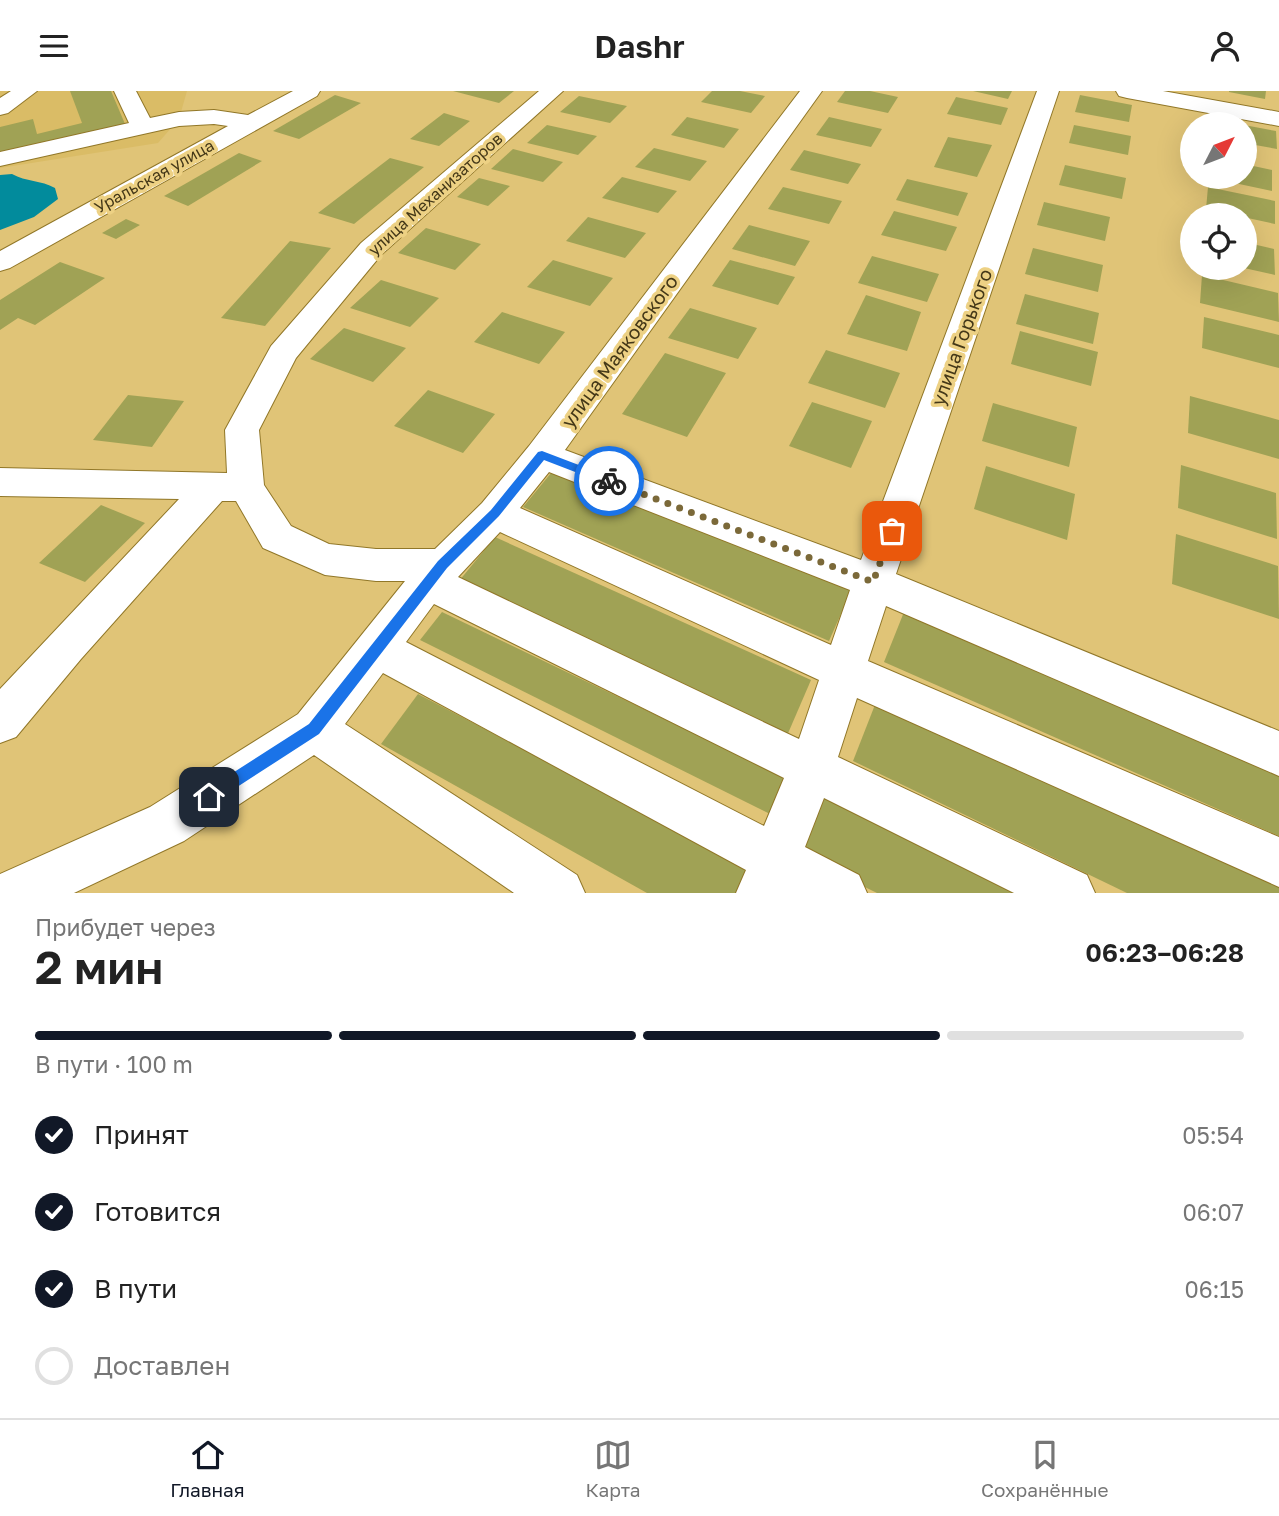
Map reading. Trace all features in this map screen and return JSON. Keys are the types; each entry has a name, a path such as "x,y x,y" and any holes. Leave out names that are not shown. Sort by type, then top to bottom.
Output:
{"street":[{"path":"0,108 26,91"},
{"path":"125,91 143,127"},
{"name":"Уральская улица","path":"0,262 309,91"},
{"name":"улица Механизаторов","path":"230,487 242,431 282,353 371,249 552,91"},
{"name":"улица Маяковского","path":"17,893 167,824 314,729 435,574 495,513 542,455 811,91"},
{"name":"улица Горького","path":"769,876 811,770 873,582 1048,91"},
{"path":"1127,91 1279,118"},
{"path":"0,159 179,119 214,117 251,123"},
{"path":"542,455 873,582 1279,754"},
{"path":"0,482 230,487 277,537 326,559 435,574 811,770 1069,893"},
{"path":"0,722 66,646 230,487"},
{"path":"495,513 844,671 1279,862"},
{"path":"377,647 769,876 841,893"},
{"path":"314,729 559,893"}],"shaded area":[{"path":"0,91 187,91 179,119 158,143 0,168"}],"water":[{"path":"12,174 55,188 58,199 34,217 0,230 0,175"}],"building":[{"path":"70,91 111,91 125,124 0,154 0,127 33,119 37,134 82,123"},
{"path":"453,91 514,91 499,103"},
{"path":"712,91 740,91 765,96 751,113 701,102"},
{"path":"845,91 870,91 898,97 888,113 837,102"},
{"path":"973,91 1012,91 1008,99"},
{"path":"1229,91 1266,91 1265,99"},
{"path":"335,95 361,103 299,139 273,131"},
{"path":"1080,95 1132,105 1129,122 1075,112"},
{"path":"579,96 627,106 610,123 560,112"},
{"path":"956,97 1008,108 1001,125 947,114"},
{"path":"444,113 470,121 439,146 410,139"},
{"path":"687,117 739,129 724,148 671,135"},
{"path":"829,117 882,129 871,147 816,135"},
{"path":"547,125 597,136 578,155 527,143"},
{"path":"1074,125 1131,136 1128,155 1069,143"},
{"path":"1257,127 1276,131 1277,149 1257,145"},
{"path":"948,137 992,145 977,177 934,167"},
{"path":"654,148 707,161 690,181 635,167"},
{"path":"513,149 563,162 543,182 491,169"},
{"path":"804,150 861,164 848,184 790,170"},
{"path":"239,153 262,161 188,206 164,196"},
{"path":"390,158 424,167 354,224 318,213"},
{"path":"1065,165 1126,178 1122,199 1059,185"},
{"path":"1257,167 1272,170 1272,191 1257,188"},
{"path":"622,177 677,191 658,213 602,198"},
{"path":"479,178 510,186 488,206 457,197"},
{"path":"907,179 968,193 958,216 896,200"},
{"path":"783,187 842,201 829,224 768,209"},
{"path":"1208,189 1275,201 1275,224 1257,220 1257,203 1207,203"},
{"path":"1044,202 1110,217 1105,241 1037,225"},
{"path":"894,211 957,227 946,251 881,235"},
{"path":"588,217 646,233 625,258 566,241"},
{"path":"126,219 140,225 116,239 102,233"},
{"path":"749,225 810,241 795,266 732,249"},
{"path":"426,228 481,244 455,270 398,253"},
{"path":"290,241 331,248 265,326 221,318"},
{"path":"1257,245 1274,249 1275,275 1257,271"},
{"path":"1033,248 1103,265 1098,292 1025,274"},
{"path":"872,256 939,274 927,302 858,283"},
{"path":"553,260 613,278 590,306 527,287"},
{"path":"730,260 795,277 778,305 712,286"},
{"path":"60,262 105,278 35,325 18,318 0,330 0,300"},
{"path":"381,280 439,298 410,327 350,308"},
{"path":"1202,280 1223,280 1278,293 1279,322 1200,303"},
{"path":"1025,294 1099,313 1093,344 1016,324"},
{"path":"866,295 921,312 907,351 847,334"},
{"path":"690,308 757,328 738,359 668,338"},
{"path":"502,312 565,332 539,364 474,342"},
{"path":"1204,317 1279,335 1279,368 1202,348"},
{"path":"344,328 406,348 373,382 310,359"},
{"path":"1020,331 1098,352 1091,386 1011,364"},
{"path":"826,350 900,373 885,408 808,383"},
{"path":"665,353 726,373 687,437 622,414"},
{"path":"428,390 495,414 463,453 394,426"},
{"path":"128,395 184,401 152,447 93,440"},
{"path":"1190,396 1279,420 1279,459 1188,433"},
{"path":"812,402 872,421 851,468 789,446"},
{"path":"993,403 1077,427 1069,467 982,441"},
{"path":"1181,465 1276,493 1277,539 1178,508"},
{"path":"986,466 1075,494 1067,540 974,509"},
{"path":"556,467 852,589 829,641 523,507"},
{"path":"101,505 145,523 85,582 39,563"},
{"path":"1176,534 1278,566 1279,619 1172,584"},
{"path":"495,537 811,680 786,738 459,581"},
{"path":"906,607 1279,762 1279,836 884,662"},
{"path":"442,612 787,778 772,815 420,640"},
{"path":"418,694 748,867 737,893 647,893 381,744"},
{"path":"878,697 1279,878 1279,893 1127,893 853,761"},
{"path":"822,795 1030,893 877,893 800,855"}],"way so far":[{"path":"609,481 873,582 892,531"}],"route":[{"path":"209,797 314,729 442,565 495,513 542,455 609,481"}]}
